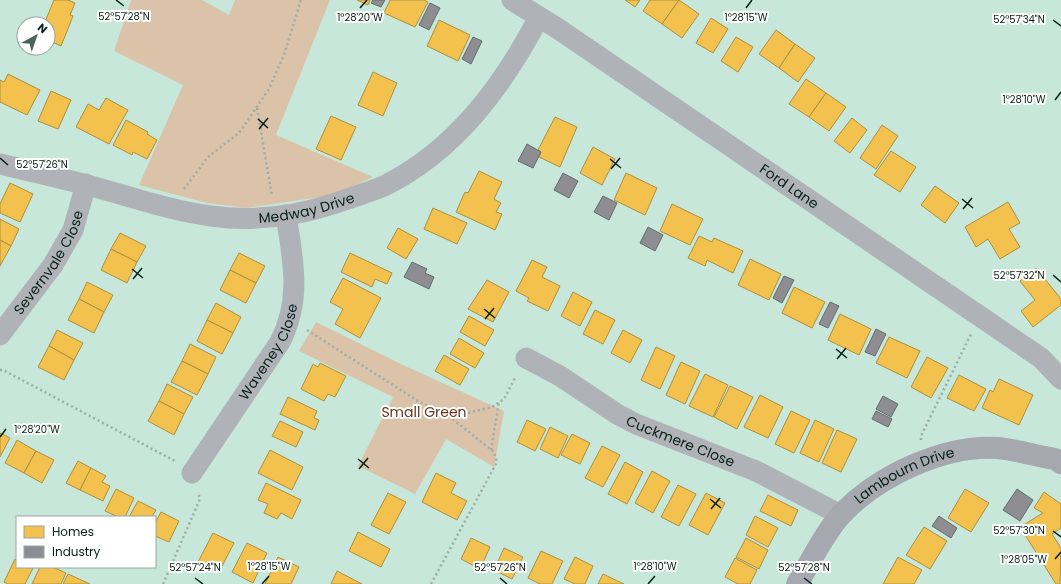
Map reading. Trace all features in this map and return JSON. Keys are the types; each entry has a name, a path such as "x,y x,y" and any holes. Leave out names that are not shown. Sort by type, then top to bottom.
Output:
{"street":[{"name":"Ford Lane","path":"512,0 920,275 979,318 1042,358 1061,379"},
{"name":"Medway Drive","path":"0,164 86,184 173,209 213,217 235,218 281,216 321,208 383,186 408,172 432,155 455,135 487,100 524,45 539,17"},
{"name":"Severnvale Close","path":"0,335 53,265 73,230 86,184"},
{"name":"Waveney Close","path":"192,473 280,342 290,319 295,280 281,216"},
{"name":"Cuckmere Close","path":"526,358 560,376 617,414 636,424 756,471 841,515"},
{"name":"Lambourn Drive","path":"797,584 841,515 884,480 924,460 962,449 998,448 1059,456"}],"path":[{"path":"173,209 182,192 208,157 239,133 269,89 284,55 301,0"},
{"path":"257,108 281,216"},
{"path":"924,460 921,436 979,318"},
{"path":"290,319 421,403 445,413 494,452 497,462 431,584"},
{"path":"445,413 467,414 492,407 504,399 526,358"},
{"path":"0,370 3,370 175,460 192,473 200,499 163,584"},
{"path":"492,450 499,402"}],"green space":[{"path":"131,0 202,0 229,15 235,0 330,0 276,135 373,177 335,195 246,208 207,203 139,185 183,85 114,51"},
{"name":"Small Green","path":"316,322 403,365 504,411 494,467 446,439 415,494 358,466 393,397 299,351"}],"building: Homes":[{"path":"54,0 68,0 75,3 70,15 73,16 61,46 56,44 56,16 47,16"},
{"path":"357,0 370,0 368,5"},
{"path":"390,0 424,0 428,2 415,27 384,13"},
{"path":"625,0 640,0 635,7"},
{"path":"650,0 679,0 662,24 643,11"},
{"path":"679,0 699,14 682,38 662,24"},
{"path":"711,18 728,29 713,53 696,43"},
{"path":"439,20 470,35 458,61 427,46"},
{"path":"776,30 795,44 779,68 759,54"},
{"path":"736,37 753,47 738,72 721,61"},
{"path":"795,44 815,58 798,82 779,68"},
{"path":"373,72 397,83 383,116 358,105"},
{"path":"8,74 40,90 27,115 0,102 0,80 4,82"},
{"path":"806,79 826,93 809,117 789,104"},
{"path":"51,91 71,100 58,129 38,121"},
{"path":"826,93 846,107 829,131 809,117"},
{"path":"106,98 128,110 109,144 76,127 88,104 99,110"},
{"path":"331,116 356,127 341,160 316,149"},
{"path":"555,117 577,127 560,167 539,157 541,152 538,150"},
{"path":"852,118 867,130 850,153 834,141"},
{"path":"126,120 148,132 147,134 157,140 147,159 133,152 132,155 113,145"},
{"path":"882,125 898,136 876,169 860,158"},
{"path":"593,147 615,159 602,185 580,173"},
{"path":"891,151 916,167 900,192 874,175"},
{"path":"479,171 502,182 494,199 501,203 496,212 502,214 495,230 456,212 465,192 468,193"},
{"path":"626,173 657,188 645,215 614,200"},
{"path":"10,183 33,194 20,222 0,213 0,204"},
{"path":"935,186 959,203 945,223 921,205"},
{"path":"1008,202 1020,223 1009,229 1020,247 1000,259 988,239 976,247 965,227"},
{"path":"672,204 703,219 690,245 660,231"},
{"path":"433,208 467,223 457,244 424,229"},
{"path":"0,219 19,229 11,246 0,240"},
{"path":"398,228 418,239 406,259 387,248"},
{"path":"120,233 146,246 137,262 111,249"},
{"path":"699,236 712,242 714,238 743,251 733,273 707,260 705,266 688,258"},
{"path":"0,240 11,246 0,266"},
{"path":"111,249 137,262 127,283 101,270"},
{"path":"239,253 265,266 256,283 230,270"},
{"path":"350,253 392,273 387,284 375,279 372,287 341,272"},
{"path":"750,259 781,274 769,300 738,285"},
{"path":"532,260 547,267 542,277 560,286 548,311 527,301 529,298 516,291"},
{"path":"1036,268 1061,299 1061,305 1033,327 1021,311 1035,300 1020,281"},
{"path":"230,270 256,283 246,303 220,290"},
{"path":"343,278 381,298 360,338 335,324 343,309 330,302"},
{"path":"487,280 509,292 493,322 468,309"},
{"path":"87,282 113,295 104,312 79,299"},
{"path":"794,287 825,302 812,328 782,313"},
{"path":"573,292 592,302 580,326 561,316"},
{"path":"79,299 104,312 94,333 68,320"},
{"path":"216,303 241,317 233,333 207,320"},
{"path":"595,310 615,320 603,344 583,334"},
{"path":"840,314 871,329 859,355 828,340"},
{"path":"469,316 494,330 485,346 460,332"},
{"path":"207,320 233,333 222,354 197,341"},
{"path":"57,330 83,343 74,360 49,346"},
{"path":"623,330 642,340 630,363 611,353"},
{"path":"889,337 920,351 907,378 876,363"},
{"path":"459,338 484,353 475,368 450,354"},
{"path":"190,344 216,357 208,374 182,361"},
{"path":"49,346 74,360 64,380 38,367"},
{"path":"656,347 675,356 660,389 641,380"},
{"path":"444,355 469,369 460,385 435,371"},
{"path":"927,357 948,368 931,398 911,387"},
{"path":"182,361 208,374 197,395 171,382"},
{"path":"681,362 700,371 685,404 666,395"},
{"path":"320,363 346,376 335,397 328,394 324,401 301,389 313,364 318,367"},
{"path":"705,374 728,385 713,417 689,406"},
{"path":"959,375 986,389 974,411 947,398"},
{"path":"999,379 1033,395 1019,425 982,408 990,390 993,392"},
{"path":"167,384 193,397 184,414 159,401"},
{"path":"730,386 753,397 737,429 714,417"},
{"path":"760,395 783,407 768,438 744,427"},
{"path":"288,397 317,411 314,418 319,420 315,430 280,414"},
{"path":"159,401 184,414 174,435 148,421"},
{"path":"791,411 810,420 794,453 775,444"},
{"path":"527,420 546,429 535,451 517,442"},
{"path":"815,420 834,429 819,462 800,453"},
{"path":"280,421 303,432 296,447 272,436"},
{"path":"550,427 568,436 558,458 540,449"},
{"path":"837,430 857,439 841,472 822,463"},
{"path":"0,433 10,438 0,457"},
{"path":"572,434 590,443 580,464 561,455"},
{"path":"17,440 36,451 24,473 5,463"},
{"path":"602,446 620,455 603,487 585,478"},
{"path":"270,450 303,467 292,490 258,473"},
{"path":"36,451 54,460 42,483 24,473"},
{"path":"78,461 91,468 80,490 66,483"},
{"path":"625,462 643,472 627,504 608,494"},
{"path":"91,468 106,476 102,482 110,486 103,501 80,490"},
{"path":"652,471 670,481 653,513 635,503"},
{"path":"436,473 456,483 451,493 467,501 457,520 422,502"},
{"path":"266,483 301,500 292,519 281,513 277,519 264,513 268,504 258,500"},
{"path":"678,485 696,494 679,526 661,517"},
{"path":"116,489 134,498 125,516 116,516 105,511"},
{"path":"965,489 989,503 971,532 948,518"},
{"path":"1044,492 1061,504 1061,528 1052,534 1061,548 1060,584 1056,584 1020,527 1043,513 1034,508"},
{"path":"388,493 406,502 389,534 371,525"},
{"path":"706,493 725,503 708,535 689,525"},
{"path":"768,495 798,510 791,526 760,511"},
{"path":"138,501 156,510 153,516 130,516"},
{"path":"161,512 179,521 169,542 156,536 156,521"},
{"path":"755,516 778,528 768,547 746,535"},
{"path":"924,527 947,541 930,569 906,555"},
{"path":"358,532 390,549 381,567 349,551"},
{"path":"213,533 234,543 219,572 198,562"},
{"path":"471,538 490,547 480,569 461,559"},
{"path":"746,538 768,550 759,569 736,557"},
{"path":"247,543 267,553 253,583 232,572"},
{"path":"504,548 523,557 512,579 494,570"},
{"path":"541,551 563,561 552,584 540,584 528,578"},
{"path":"278,557 299,567 291,584 265,584"},
{"path":"575,557 593,566 585,584 575,584 564,579"},
{"path":"898,557 922,570 914,584 883,584"},
{"path":"735,558 757,570 750,584 738,584 725,577"},
{"path":"15,559 16,568 33,568 25,584 8,584 4,582"},
{"path":"40,568 55,568 66,573 61,584 32,584"},
{"path":"337,571 362,584 331,584"},
{"path":"68,574 90,584 63,584"},
{"path":"603,574 624,584 598,584"}],"building: Industry":[{"path":"373,0 385,0 381,7 371,3"},
{"path":"430,3 440,8 429,30 419,25"},
{"path":"473,37 482,41 471,64 462,59"},
{"path":"527,144 541,152 533,168 518,161"},
{"path":"563,173 578,181 569,198 554,190"},
{"path":"603,196 617,203 609,220 594,212"},
{"path":"648,227 663,235 655,251 640,243"},
{"path":"412,262 427,269 425,273 434,277 429,289 404,277"},
{"path":"784,276 794,280 782,303 773,298"},
{"path":"830,302 839,306 828,328 819,324"},
{"path":"876,329 886,334 875,356 865,352"},
{"path":"883,396 898,404 891,417 876,409"},
{"path":"876,411 892,419 888,427 872,419"},
{"path":"1017,489 1033,500 1020,521 1003,510"},
{"path":"939,516 957,528 951,538 932,526"}]}
